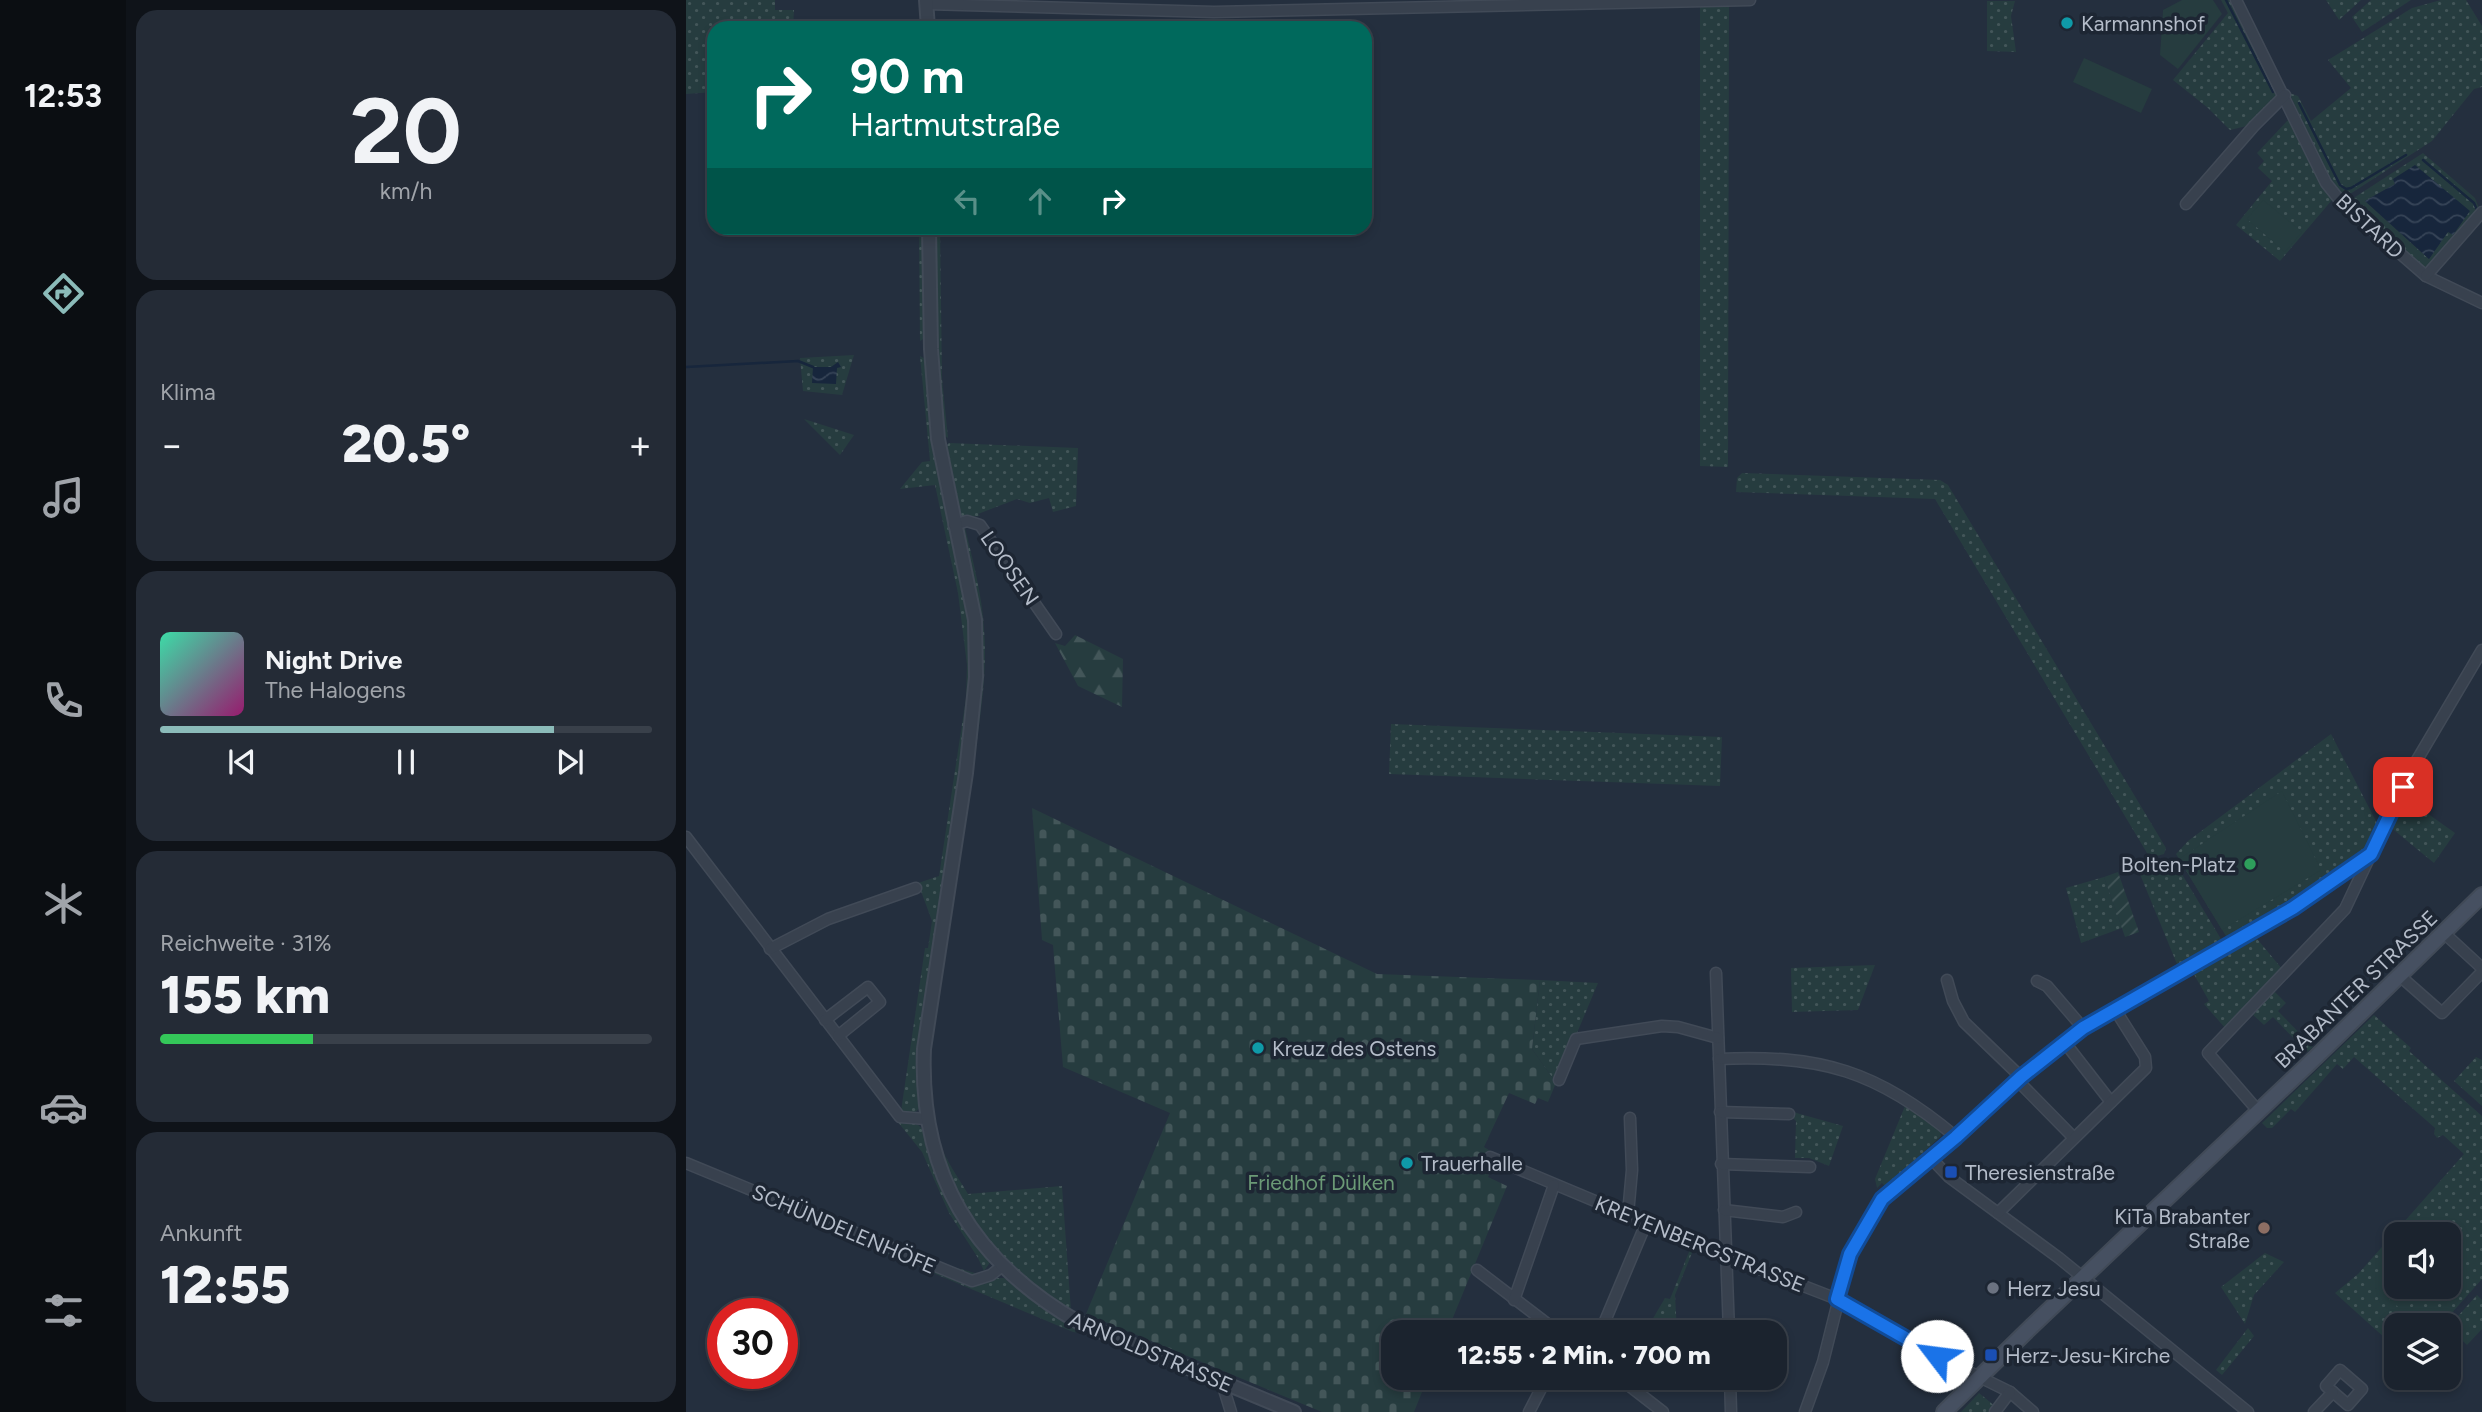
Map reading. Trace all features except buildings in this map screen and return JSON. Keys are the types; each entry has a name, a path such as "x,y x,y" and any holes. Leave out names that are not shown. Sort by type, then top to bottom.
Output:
{"main road":[{"name":"BRABANTER STRASSE","path":"1944,1412 2482,895"}],"street":[{"path":"927,21 926,2 1214,12 1750,0"},
{"name":"BISTARD","path":"2236,0 2326,183 2342,203 2426,276 2482,303"},
{"path":"2186,204 2284,95"},
{"path":"2426,276 2482,212"},
{"name":"ARNOLDSTRASSE","path":"929,235 935,416 954,525 975,620 976,677 966,773 924,1049 926,1119 937,1159 951,1194 980,1242 1024,1287 1050,1307 1078,1322 1294,1412"},
{"name":"LOOSEN","path":"954,525 967,521 981,525 1056,634"},
{"path":"2259,1112 2208,1053 2345,909 2414,765 2482,650"},
{"path":"686,837 900,1117 926,1119"},
{"path":"1805,1412 1824,1362 1837,1299 1850,1254 1882,1199 2083,1028 2293,908 2371,854"},
{"path":"770,949 828,919 916,888"},
{"path":"2400,976 2442,1013 2482,970 2444,933"},
{"path":"1716,973 1728,1320"},
{"path":"1947,980 1953,1001 1964,1022 2074,1138"},
{"path":"2037,981 2047,986 2083,1028"},
{"path":"825,1020 868,987 880,1002 838,1036"},
{"path":"1998,1213 2146,1068 2145,1057 2116,1010"},
{"path":"1559,1080 1576,1038 1662,1026 1678,1027 1718,1038"},
{"path":"2066,1044 2111,1102"},
{"path":"1719,1059 1805,1061 1853,1072 1879,1083 1903,1098 1956,1137"},
{"path":"1720,1112 1789,1114"},
{"path":"1628,1214 1632,1170 1630,1118"},
{"name":"KREYENBERGSTRASSE","path":"1490,1157 1726,1256 1837,1299 1937,1356 2010,1392 2033,1412"},
{"path":"1930,1157 1949,1177 2083,1277 2248,1412"},
{"name":"SCHÜNDELENHÖFE","path":"686,1163 971,1281 991,1275 1002,1266"},
{"path":"1721,1164 1810,1167"},
{"path":"1514,1300 1554,1185"},
{"path":"1724,1209 1783,1217 1796,1212"},
{"path":"1605,1320 1647,1222"},
{"path":"1477,1270 1542,1320"},
{"path":"1222,1383 1231,1412"},
{"path":"1529,1412 1540,1390"},
{"path":"1632,1390 1652,1408 1663,1412"},
{"path":"1730,1390 1731,1412"},
{"path":"1995,1412 2010,1392"},
{"path":"2314,1412 2333,1392"}],"green space":[{"path":"686,0 775,0 775,10 794,10 793,21 707,21 707,92 686,94"},
{"path":"2182,0 2213,0 2222,14 2178,69 2160,55 2163,10"},
{"path":"2221,0 2230,0 2278,97 2251,125 2230,130 2173,80 2228,13"},
{"path":"2326,0 2361,0 2339,20"},
{"path":"2371,0 2411,0 2362,32 2352,17"},
{"path":"2441,0 2466,0 2482,26 2482,87 2474,89 2432,141 2350,194 2341,194 2331,180 2289,93 2298,96 2311,121 2351,88 2328,60 2412,8"},
{"path":"1987,1 2015,1 2011,16 2016,52 1987,51"},
{"path":"1700,6 1729,6 1728,467 1700,466"},
{"path":"2084,58 2152,89 2141,113 2073,82"},
{"path":"2289,119 2332,200 2280,261 2236,225 2272,181 2258,168 2264,161 2257,153"},
{"path":"2423,153 2475,198 2480,211 2434,263 2423,268 2350,205 2352,199","holes":["2393,180 2452,234 2448,231 2429,259 2365,201 2395,184"]},
{"path":"2263,200 2302,232 2285,252 2247,219"},
{"path":"919,235 926,235 927,337 920,341"},
{"path":"935,235 940,235 942,379 948,438 941,433 935,327"},
{"path":"854,355 842,395 803,391 800,358"},
{"path":"920,356 927,360 933,440 966,607 971,647 968,719 920,1040 917,1075 920,1108 914,1113 901,1111 925,948 928,948 932,921 918,883 939,876 966,698 967,665 958,593 935,485 900,489 922,462 930,461"},
{"path":"804,419 854,435 840,455"},
{"path":"949,443 1078,448 1076,506 1053,512 1049,498 1030,503 1017,499 978,514 980,516 964,517 955,512 943,449"},
{"path":"1742,473 1940,480 1948,485 2166,848 2164,854 2150,858 1935,499 1736,492 1737,478"},
{"path":"965,528 979,591 985,646 982,699 973,769 970,767 980,669 960,534"},
{"path":"1075,635 1123,659 1122,707 1078,686 1055,643 1065,646"},
{"path":"1391,724 1722,737 1720,786 1389,774"},
{"path":"2331,734 2379,827 2367,850 2331,878 2291,905 2233,938 2226,936 2176,854 2188,841"},
{"path":"971,784 930,1044 933,1122 928,1076 928,1042 967,786"},
{"name":"Bolten-Platz","path":"2282,791 2321,870 2222,930 2179,859"},
{"path":"2403,796 2455,833 2434,863 2389,826"},
{"name":"Friedhof Dülken","path":"1032,808 1377,974 1540,980 1532,1049 1556,1083 1548,1102 1538,1098 1535,1104 1509,1093 1484,1147 1492,1152 1487,1162 1494,1165 1488,1177 1507,1186 1452,1320 1381,1320 1381,1390 1423,1390 1414,1412 1322,1412 1086,1314 1170,1113 1063,1067 1053,945 1042,940"},
{"path":"2167,858 2174,861 2221,939 2219,946 2179,969 2137,867"},
{"path":"2118,872 2139,932 2125,937 2104,877"},
{"path":"2104,877 2122,928 2081,943 2066,888"},
{"path":"2253,934 2283,970 2226,1029 2204,1004 2209,1001 2191,969"},
{"path":"1875,965 1858,1010 1792,1012 1791,968"},
{"path":"1540,980 1598,983 1556,1083 1532,1049"},
{"path":"2273,990 2286,1003 2278,1011 2313,1047 2307,1052 2273,1017 2264,1025 2251,1013"},
{"path":"2374,1015 2411,1048 2409,1051 2482,1116 2482,1279 2452,1313 2384,1313 2384,1337 2335,1293 2358,1274 2384,1245 2384,1299 2461,1299 2461,1222 2404,1222 2464,1154 2443,1135 2437,1138 2434,1134 2435,1128 2354,1057 2343,1069 2337,1064 2295,1112 2291,1109 2272,1128 2267,1128 2262,1123"},
{"path":"2476,1057 2482,1060 2482,1106 2454,1081"},
{"path":"1905,1106 1924,1116 1940,1130 1941,1136 1886,1187 1882,1183 1877,1188 1875,1179"},
{"path":"1793,1112 1843,1126 1829,1166 1809,1158 1795,1158 1796,1121 1792,1117"},
{"path":"893,1116 924,1130 929,1147 977,1243 991,1261 984,1271 949,1213 922,1152"},
{"path":"933,1123 944,1153 968,1194 1062,1186 1071,1311 1051,1303 1033,1289 997,1255 976,1228 946,1172"},
{"path":"686,1158 947,1265 978,1274 984,1271 985,1275 975,1278"},
{"path":"686,1166 911,1260 918,1267 686,1169"},
{"path":"1691,1247 1694,1248 1675,1295 1676,1320 1652,1320 1665,1298 1670,1299"},
{"path":"2265,1253 2284,1262 2254,1295 2245,1324 2221,1287"},
{"path":"2384,1266 2384,1295 2370,1283"},
{"path":"933,1269 969,1283 981,1284 1004,1278 1074,1325 1080,1333 926,1270"},
{"path":"2477,1295 2482,1300 2482,1329 2467,1345 2461,1339 2461,1313"},
{"path":"2389,1299 2415,1299 2404,1312"},
{"path":"2248,1328 2254,1336 2222,1375 2216,1370"},
{"path":"1979,1393 1996,1407 1992,1412 1961,1412"}],"water":[{"path":"2415,165 2470,211 2453,235 2448,232 2429,259 2365,201 2395,184 2393,179"},
{"path":"838,362 841,367 837,368 836,384 812,383 813,367 831,367"}],"waterway":[{"path":"2226,0 2273,92"},
{"path":"2299,103 2340,185 2346,189 2406,155"},
{"path":"2423,160 2474,203 2478,212"},
{"path":"686,367 798,361 813,367"}],"place":[{"name":"Karmannshof","path":"2067,23"},
{"name":"Bolten-Platz","path":"2250,864"},
{"name":"Kreuz des Ostens","path":"1258,1048"},
{"name":"Trauerhalle","path":"1407,1163"},
{"name":"Theresienstraße","path":"1951,1172"},
{"name":"KiTa Brabanter Straße","path":"2264,1228"},
{"name":"Herz Jesu","path":"1993,1288"},
{"name":"Herz-Jesu-Kirche","path":"1991,1355"}],"route":[{"path":"1937,1356 1837,1299 1850,1254 1882,1199 1956,1137 2021,1077 2083,1028 2293,908 2371,854 2403,787"}]}
